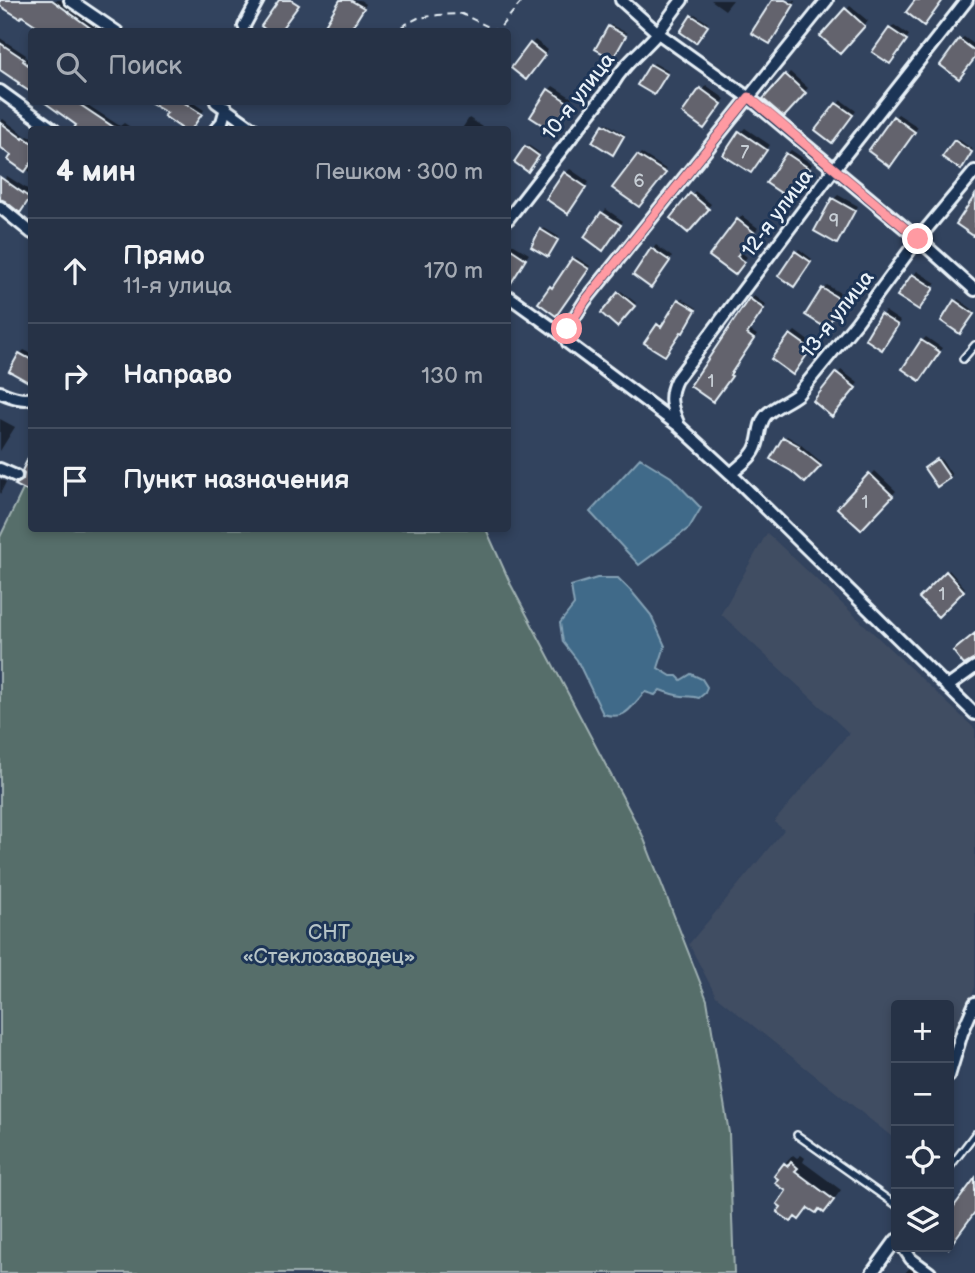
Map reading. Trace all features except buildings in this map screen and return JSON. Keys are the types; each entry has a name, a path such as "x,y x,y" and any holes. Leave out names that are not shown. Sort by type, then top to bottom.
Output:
{"street":[{"path":"70,0 111,28"},
{"path":"244,26 258,0"},
{"path":"621,0 658,33 749,97 975,290"},
{"name":"10-я улица","path":"511,215 621,70 658,33 682,0"},
{"path":"565,337 567,329 585,301 827,0"},
{"name":"12-я улица","path":"679,426 671,408 670,395 676,380 834,169 967,0"},
{"path":"0,91 48,126"},
{"path":"218,126 222,122 221,105"},
{"path":"221,105 250,126"},
{"name":"13-я улица","path":"731,474 754,451 761,423 766,416 798,394 857,322 918,239 975,171"},
{"path":"0,207 28,230"},
{"path":"511,298 679,426 975,714"},
{"path":"0,392 28,399"},
{"path":"0,469 16,476"},
{"path":"947,687 975,667"},
{"path":"953,1063 975,1003"},
{"path":"872,1273 891,1247"},
{"path":"906,1252 911,1259 930,1273"}],"lane":[{"path":"963,359 975,345"},
{"path":"954,1161 975,1134"},
{"path":"797,1135 891,1201"}],"path":[{"path":"500,28 523,0"},
{"path":"399,28 418,18 461,14 491,28"}],"shaded area":[{"path":"640,458 671,477 701,508 689,528 639,565 590,512"},
{"path":"767,533 975,729 975,987 954,1040 954,1000 891,1000 891,1136 716,996 689,944 784,830 774,822 849,733 721,614"},
{"path":"597,578 618,578 651,615 665,646 658,668 681,680 691,674 702,679 707,687 705,693 699,698 660,690 655,695 645,692 623,714 603,714 577,660 563,642 560,623 574,605 571,586"}],"green space":[{"name":"СНТ «Стеклозаводец»","path":"28,479 28,532 487,532 511,585 642,834 707,1000 729,1133 734,1273 0,1273 0,537"}],"route":[{"path":"567,329 585,301 749,97 918,239"}]}
